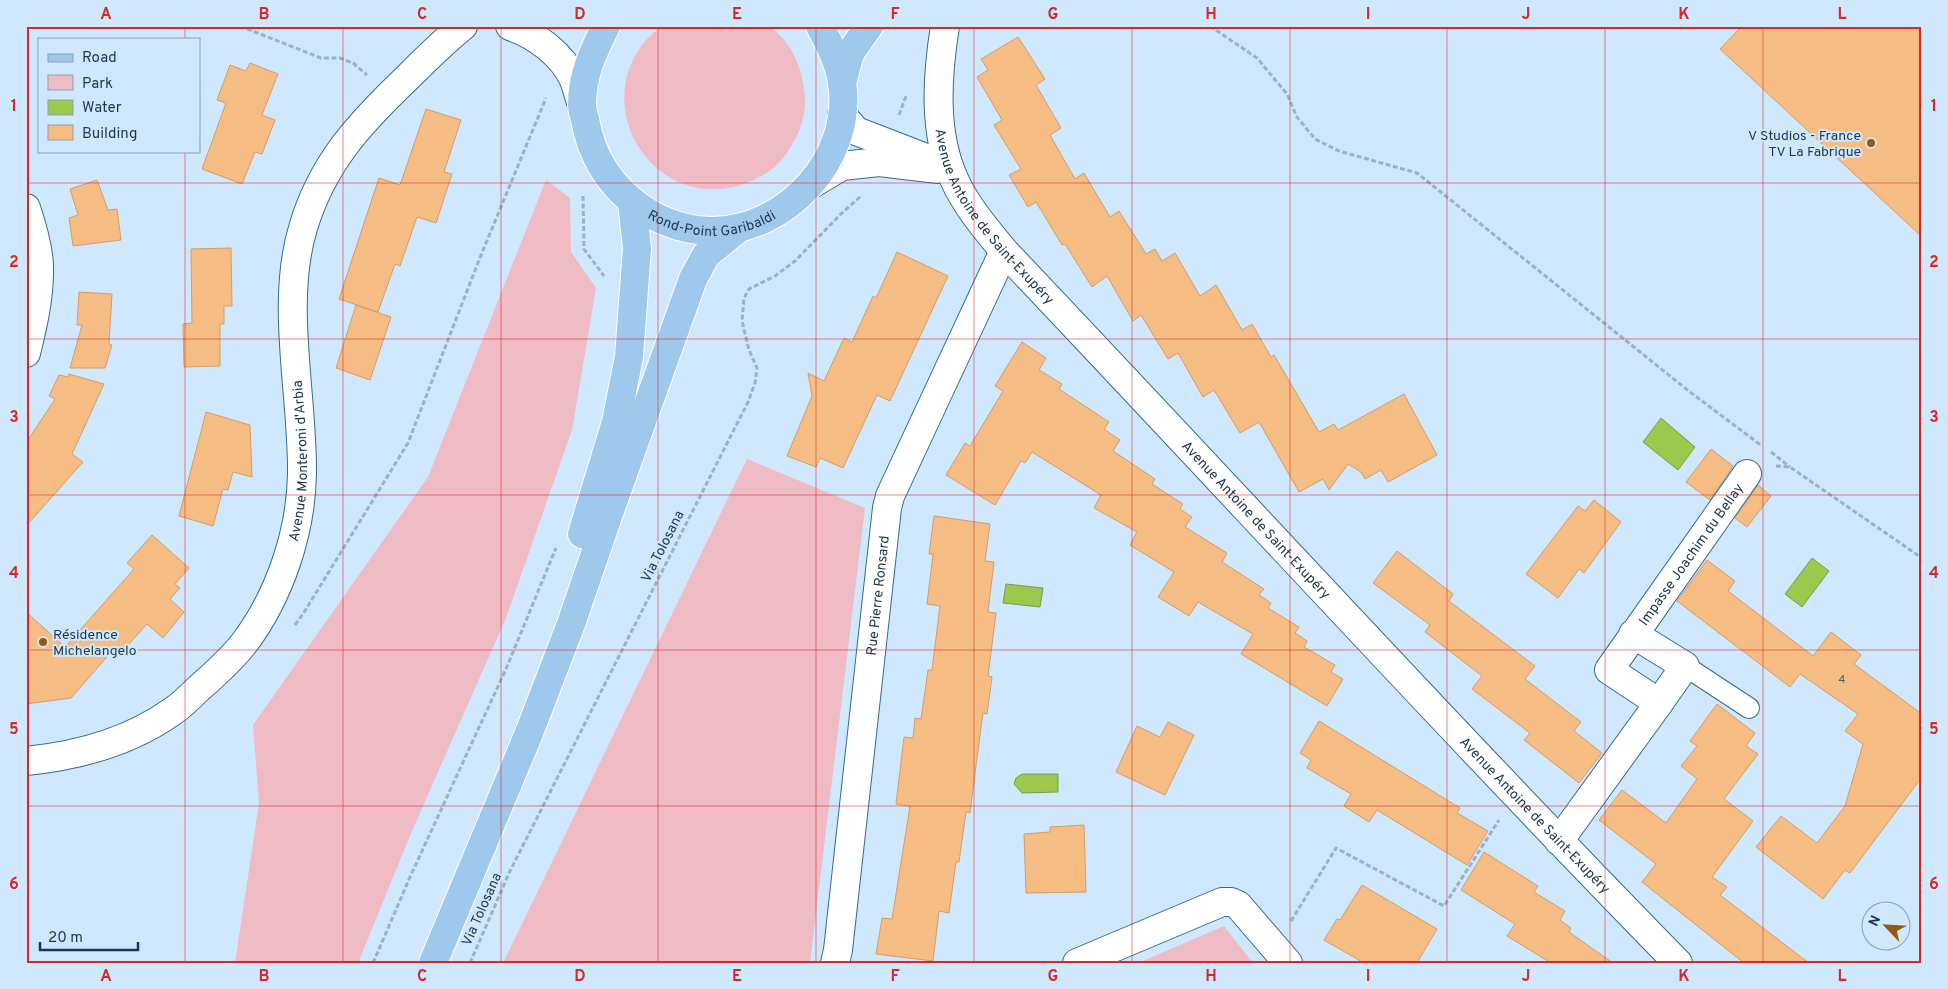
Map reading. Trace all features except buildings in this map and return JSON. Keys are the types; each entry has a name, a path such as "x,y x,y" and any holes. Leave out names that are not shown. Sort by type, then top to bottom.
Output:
{"main road":[{"name":"Rond-Point Garibaldi","path":"606,26 588,62 582,105 589,142 606,175 632,202 656,218 682,227 711,231 739,228 779,212 812,184 832,152 842,115 842,83 834,52 820,26"},
{"path":"842,83 850,53 869,26"},
{"path":"418,963 557,613 616,422 629,357 637,248 632,202"},
{"path":"433,963 529,733 557,660 693,279 706,255 739,228"}],"street":[{"path":"510,26 532,36 555,53 573,78 582,105"},
{"name":"Avenue Antoine de Saint-Exupéry","path":"945,26 939,95 941,140 946,174"},
{"name":"Avenue Monteroni d'Arbia","path":"26,761 87,751 137,731 174,711 211,678 244,644 266,610 282,574 297,522 302,475 293,303 295,265 302,229 315,194 332,162 355,130 381,103 462,29"},
{"name":"Avenue Antoine de Saint-Exupéry","path":"842,115 856,131 926,158 946,174 974,214 1004,251 1559,841 1678,963"},
{"name":"Avenue Antoine de Saint-Exupéry","path":"812,184 842,166 879,162 946,174"},
{"path":"26,208 34,233 39,265 37,302 26,353"},
{"name":"Rue Pierre Ronsard","path":"835,963 838,950 887,508 890,496 1004,251"},
{"name":"Impasse Joachim du Bellay","path":"1659,703 1609,670 1747,474"},
{"name":"Impasse Joachim du Bellay","path":"1633,634 1684,666"},
{"path":"1559,841 1684,666"},
{"path":"1077,963 1222,902 1231,902 1238,905 1282,954"}],"lane":[{"path":"1684,666 1749,708"}],"path":[{"path":"240,26 321,58 340,58 354,63 373,81 381,103"},
{"path":"1210,26 1257,58 1287,94 1297,116 1315,138 1339,151 1417,173 1690,392 1790,467 1922,558"},
{"path":"544,90 548,105"},
{"path":"292,628 303,614 408,443 479,260 546,97"},
{"path":"583,189 584,249 607,279"},
{"name":"Via Tolosana","path":"470,963 510,871 748,402 755,383 757,368 742,321 744,298 749,290 775,276 795,261 841,214 864,194"},
{"path":"1747,474 1768,466 1790,467"},
{"path":"373,963 410,877 506,669 559,539"},
{"path":"1282,954 1336,848 1444,906 1515,794"}],"green space":[{"path":"661,26 768,26 784,40 799,67 804,87 805,105 803,120 794,141 782,160 772,169 760,177 741,185 711,189 683,184 660,170 641,151 629,126 624,100 628,72 642,45"},
{"path":"546,180 570,198 571,252 596,288 572,430 506,618 412,831 358,963 235,963 259,803 253,725 428,477"},
{"path":"747,459 865,508 810,963 503,963"},
{"path":"1224,926 1253,963 1138,963"}],"water":[{"path":"1661,418 1695,447 1678,470 1643,442"},
{"path":"1812,558 1829,571 1802,607 1785,594"},
{"path":"1006,584 1043,588 1040,607 1003,603"},
{"path":"1022,774 1058,774 1058,792 1022,793 1014,784 1016,778"}],"place":[{"name":"V Studios - France TV La Fabrique","path":"1871,143"},
{"name":"Résidence Michelangelo","path":"43,642"}]}
